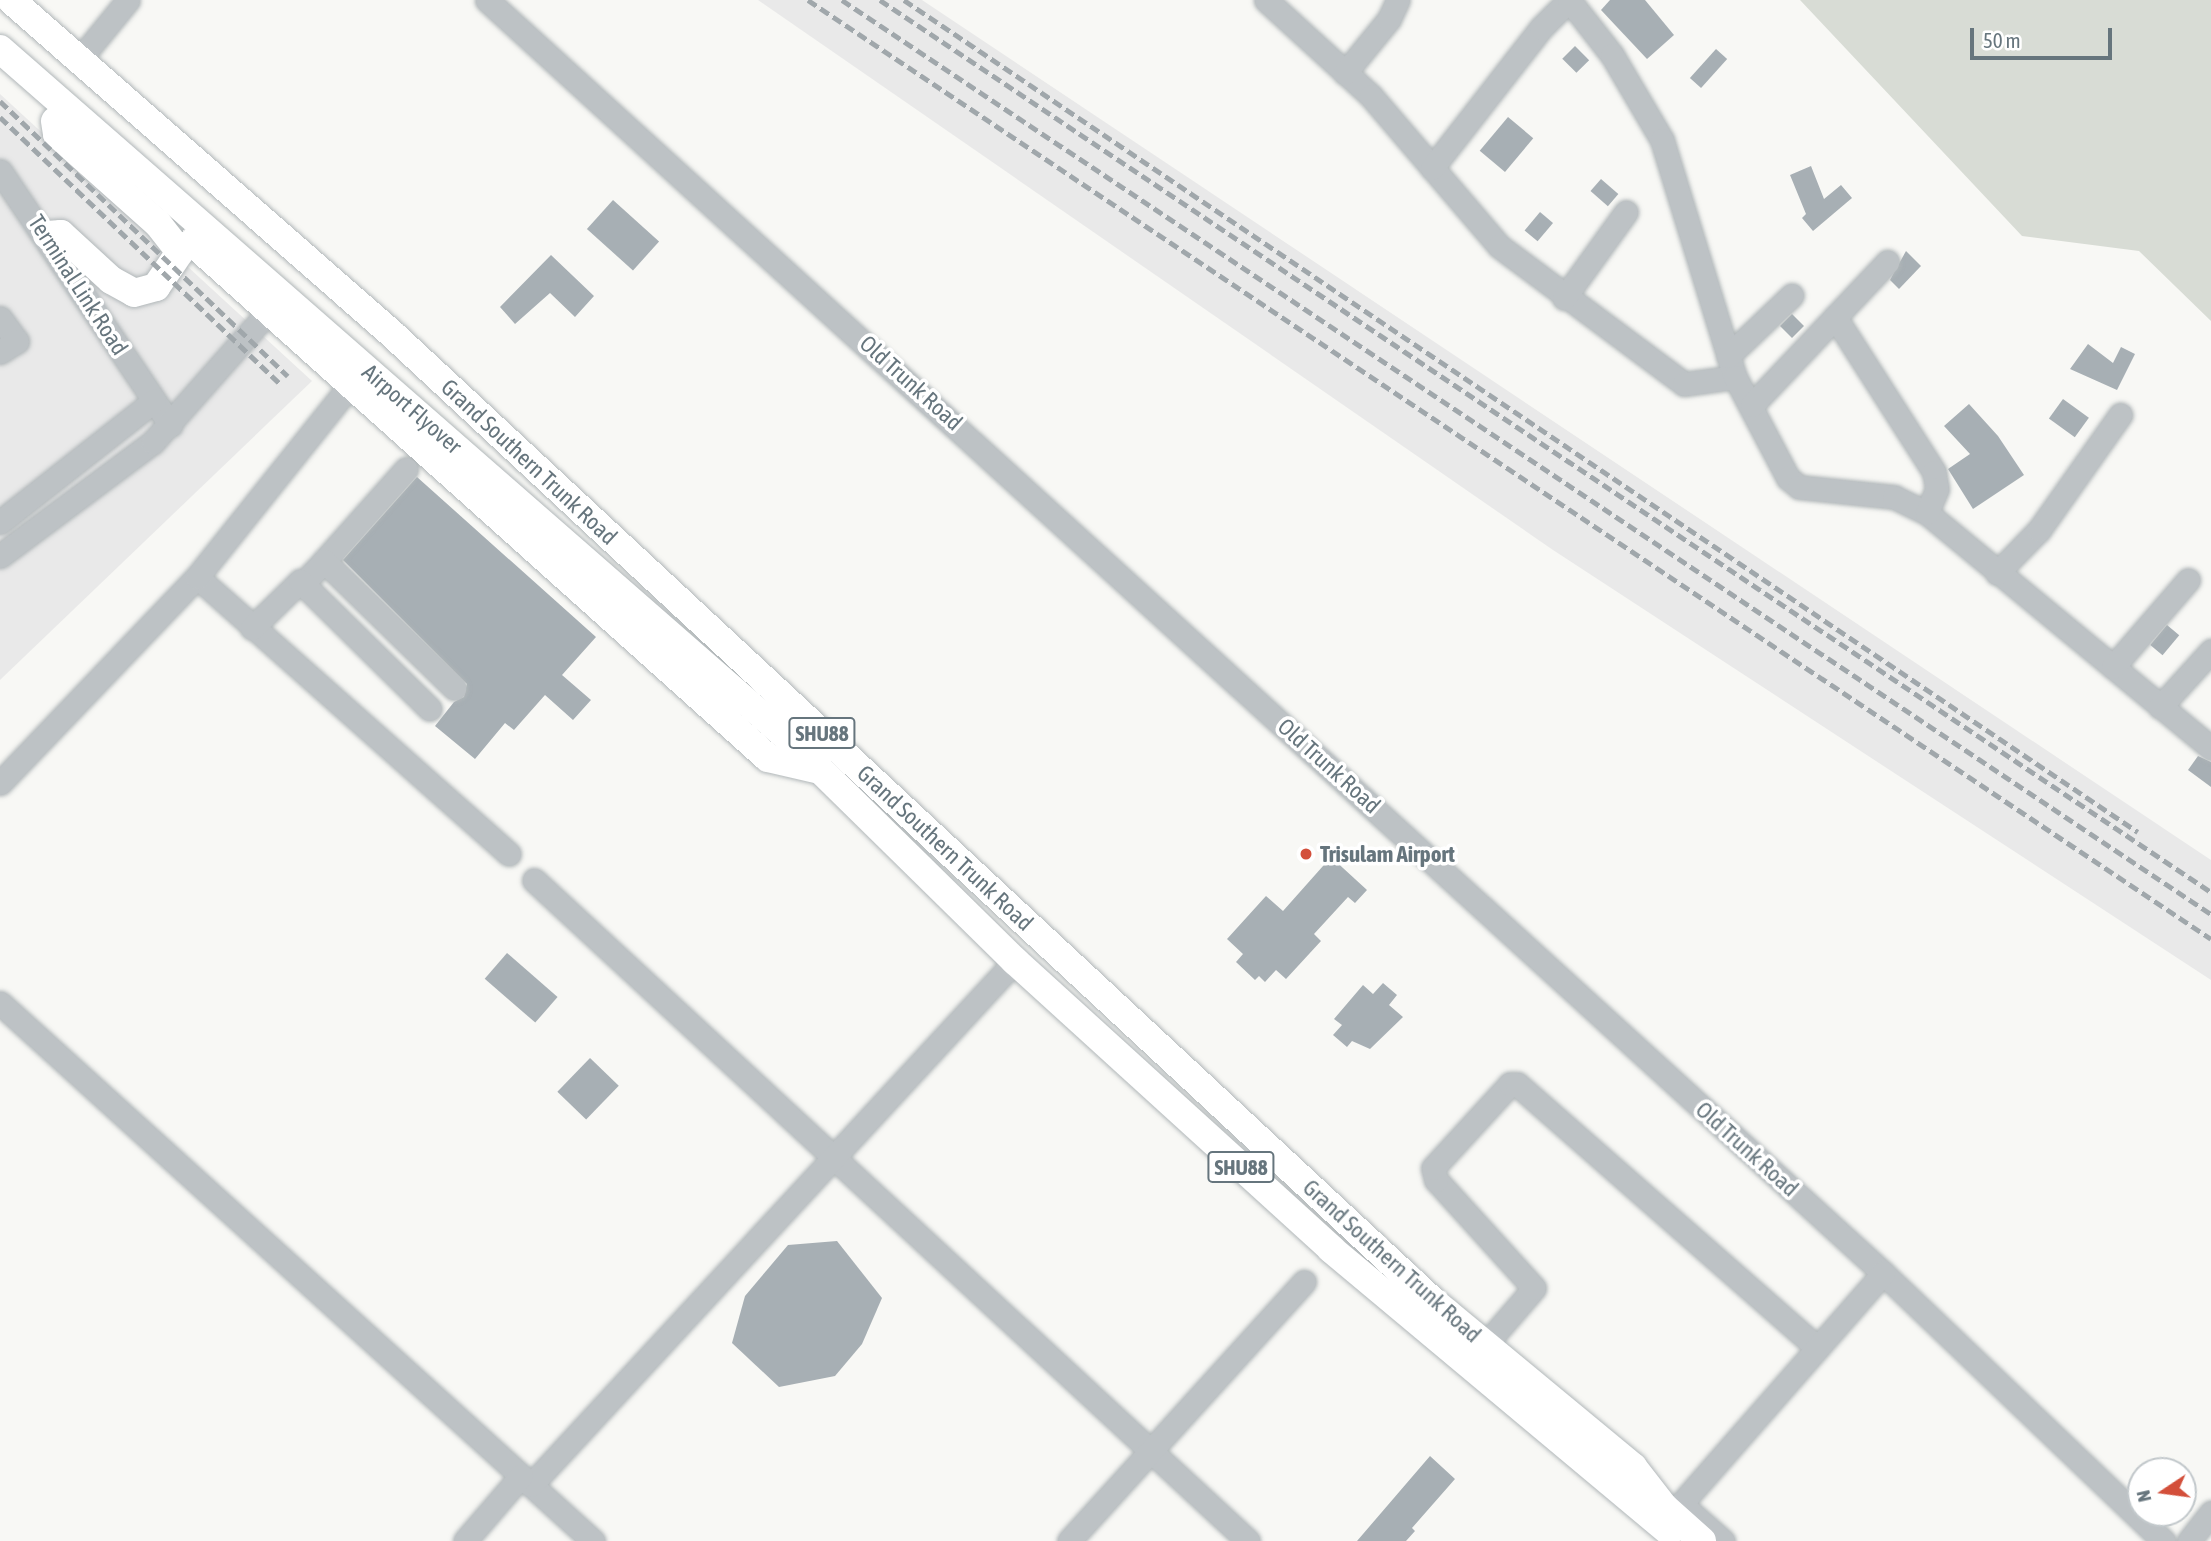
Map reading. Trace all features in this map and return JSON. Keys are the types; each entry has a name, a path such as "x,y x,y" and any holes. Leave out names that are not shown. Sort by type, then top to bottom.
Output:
{"main road":[{"name":"Grand Southern Trunk Road","path":"11,0 391,333 1485,1345 1633,1467"},
{"name":"Airport Flyover","path":"0,49 823,771"},
{"path":"0,73 270,311 768,758 823,771"},
{"path":"47,235 61,234 111,280 134,293 156,287 180,252 158,223 57,134 55,121"},
{"name":"Grand Southern Trunk Road","path":"823,771 1015,961 1331,1249 1679,1541"},
{"name":"SHU88","path":"1633,1467 1664,1507 1702,1541"}],"street":[{"name":"Old Trunk Road","path":"487,0 1883,1273 2163,1541"},
{"path":"1266,0 1345,73 1499,246 1564,298 1684,384 1731,367 1792,295"},
{"path":"1345,73 1389,19 1398,0"},
{"path":"1432,168 1541,28 1569,0 1612,55 1662,140 1731,367 1783,470 1800,487 1894,497 1927,513 2211,748"},
{"path":"79,60 117,4"},
{"name":"Terminal Link Road","path":"0,171 47,235 171,425"},
{"path":"1564,298 1626,212"},
{"path":"1752,405 1887,262"},
{"path":"0,556 85,496 171,425 270,311"},
{"path":"1835,317 1934,472 1937,489 1927,513"},
{"path":"0,318 17,341 0,352"},
{"path":"0,783 197,578 351,384"},
{"path":"0,522 154,401"},
{"path":"1997,573 2039,530 2120,415"},
{"path":"303,583 407,469"},
{"path":"324,561 454,688"},
{"path":"197,578 509,855"},
{"path":"2113,667 2188,580"},
{"path":"252,628 296,582 303,583 430,709"},
{"path":"2160,707 2211,651"},
{"path":"534,880 833,1161 1248,1541"},
{"path":"465,1541 833,1161 1015,961"},
{"path":"0,1003 593,1541"},
{"path":"1485,1345 1534,1288 1436,1180 1433,1168 1510,1084 1517,1084 1818,1348"},
{"path":"1681,1504 1883,1273"},
{"path":"1069,1541 1152,1453 1304,1282"},
{"path":"1633,1467 1723,1541"},
{"path":"2189,1541 2211,1513"}],"shaded area":[{"path":"758,0 922,0 2211,860 2211,980 1553,550"},
{"path":"1800,0 2211,0 2211,321 2139,251 2022,236"},
{"path":"0,94 312,381 0,680"}],"building":[{"path":"1610,0 1645,0 1674,35 1647,59 1601,10"},
{"path":"1575,46 1589,60 1576,73 1562,59"},
{"path":"1716,49 1727,59 1701,88 1690,78"},
{"path":"1508,117 1533,138 1505,172 1480,151"},
{"path":"1811,166 1824,199 1841,185 1852,198 1813,231 1802,218 1806,214 1790,175"},
{"path":"1601,179 1618,194 1608,206 1591,191"},
{"path":"613,200 659,241 633,270 587,229"},
{"path":"1540,212 1553,223 1538,241 1525,230"},
{"path":"1906,251 1921,266 1899,289 1890,280"},
{"path":"551,255 594,296 575,317 550,293 515,324 500,307"},
{"path":"1792,314 1804,326 1792,338 1780,326"},
{"path":"2088,344 2113,363 2121,347 2135,354 2117,390 2070,369"},
{"path":"2063,399 2089,418 2075,437 2049,418"},
{"path":"1969,404 1998,436 2024,475 1973,509 1948,469 1970,454 1944,426"},
{"path":"417,477 596,637 562,675 591,700 573,720 545,695 514,730 505,723 475,759 435,726 454,702 464,697 467,684 343,560"},
{"path":"2167,625 2179,635 2163,655 2150,645"},
{"path":"2198,756 2211,762 2211,787 2188,770"},
{"path":"1331,857 1367,890 1355,903 1348,897 1314,934 1321,941 1286,979 1276,970 1265,982 1259,976 1255,980 1236,962 1243,954 1227,939 1266,896 1283,911"},
{"path":"507,953 558,997 535,1023 485,979"},
{"path":"1383,983 1397,995 1389,1005 1403,1017 1370,1049 1352,1041 1347,1047 1333,1035 1342,1025 1334,1019 1363,985 1373,994"},
{"path":"590,1058 619,1086 586,1120 557,1092"},
{"path":"837,1241 882,1298 862,1344 835,1376 779,1387 732,1343 745,1296 788,1245"},
{"path":"1430,1456 1455,1479 1412,1528 1415,1531 1406,1541 1357,1541"}],"railway":[{"path":"808,0 2211,939"},
{"path":"842,0 2211,914"},
{"path":"880,0 2211,892"},
{"path":"904,0 2138,832"},
{"path":"0,101 288,376"},
{"path":"0,117 281,385"}],"place":[{"name":"Trisulam Airport","path":"1306,854"}]}
